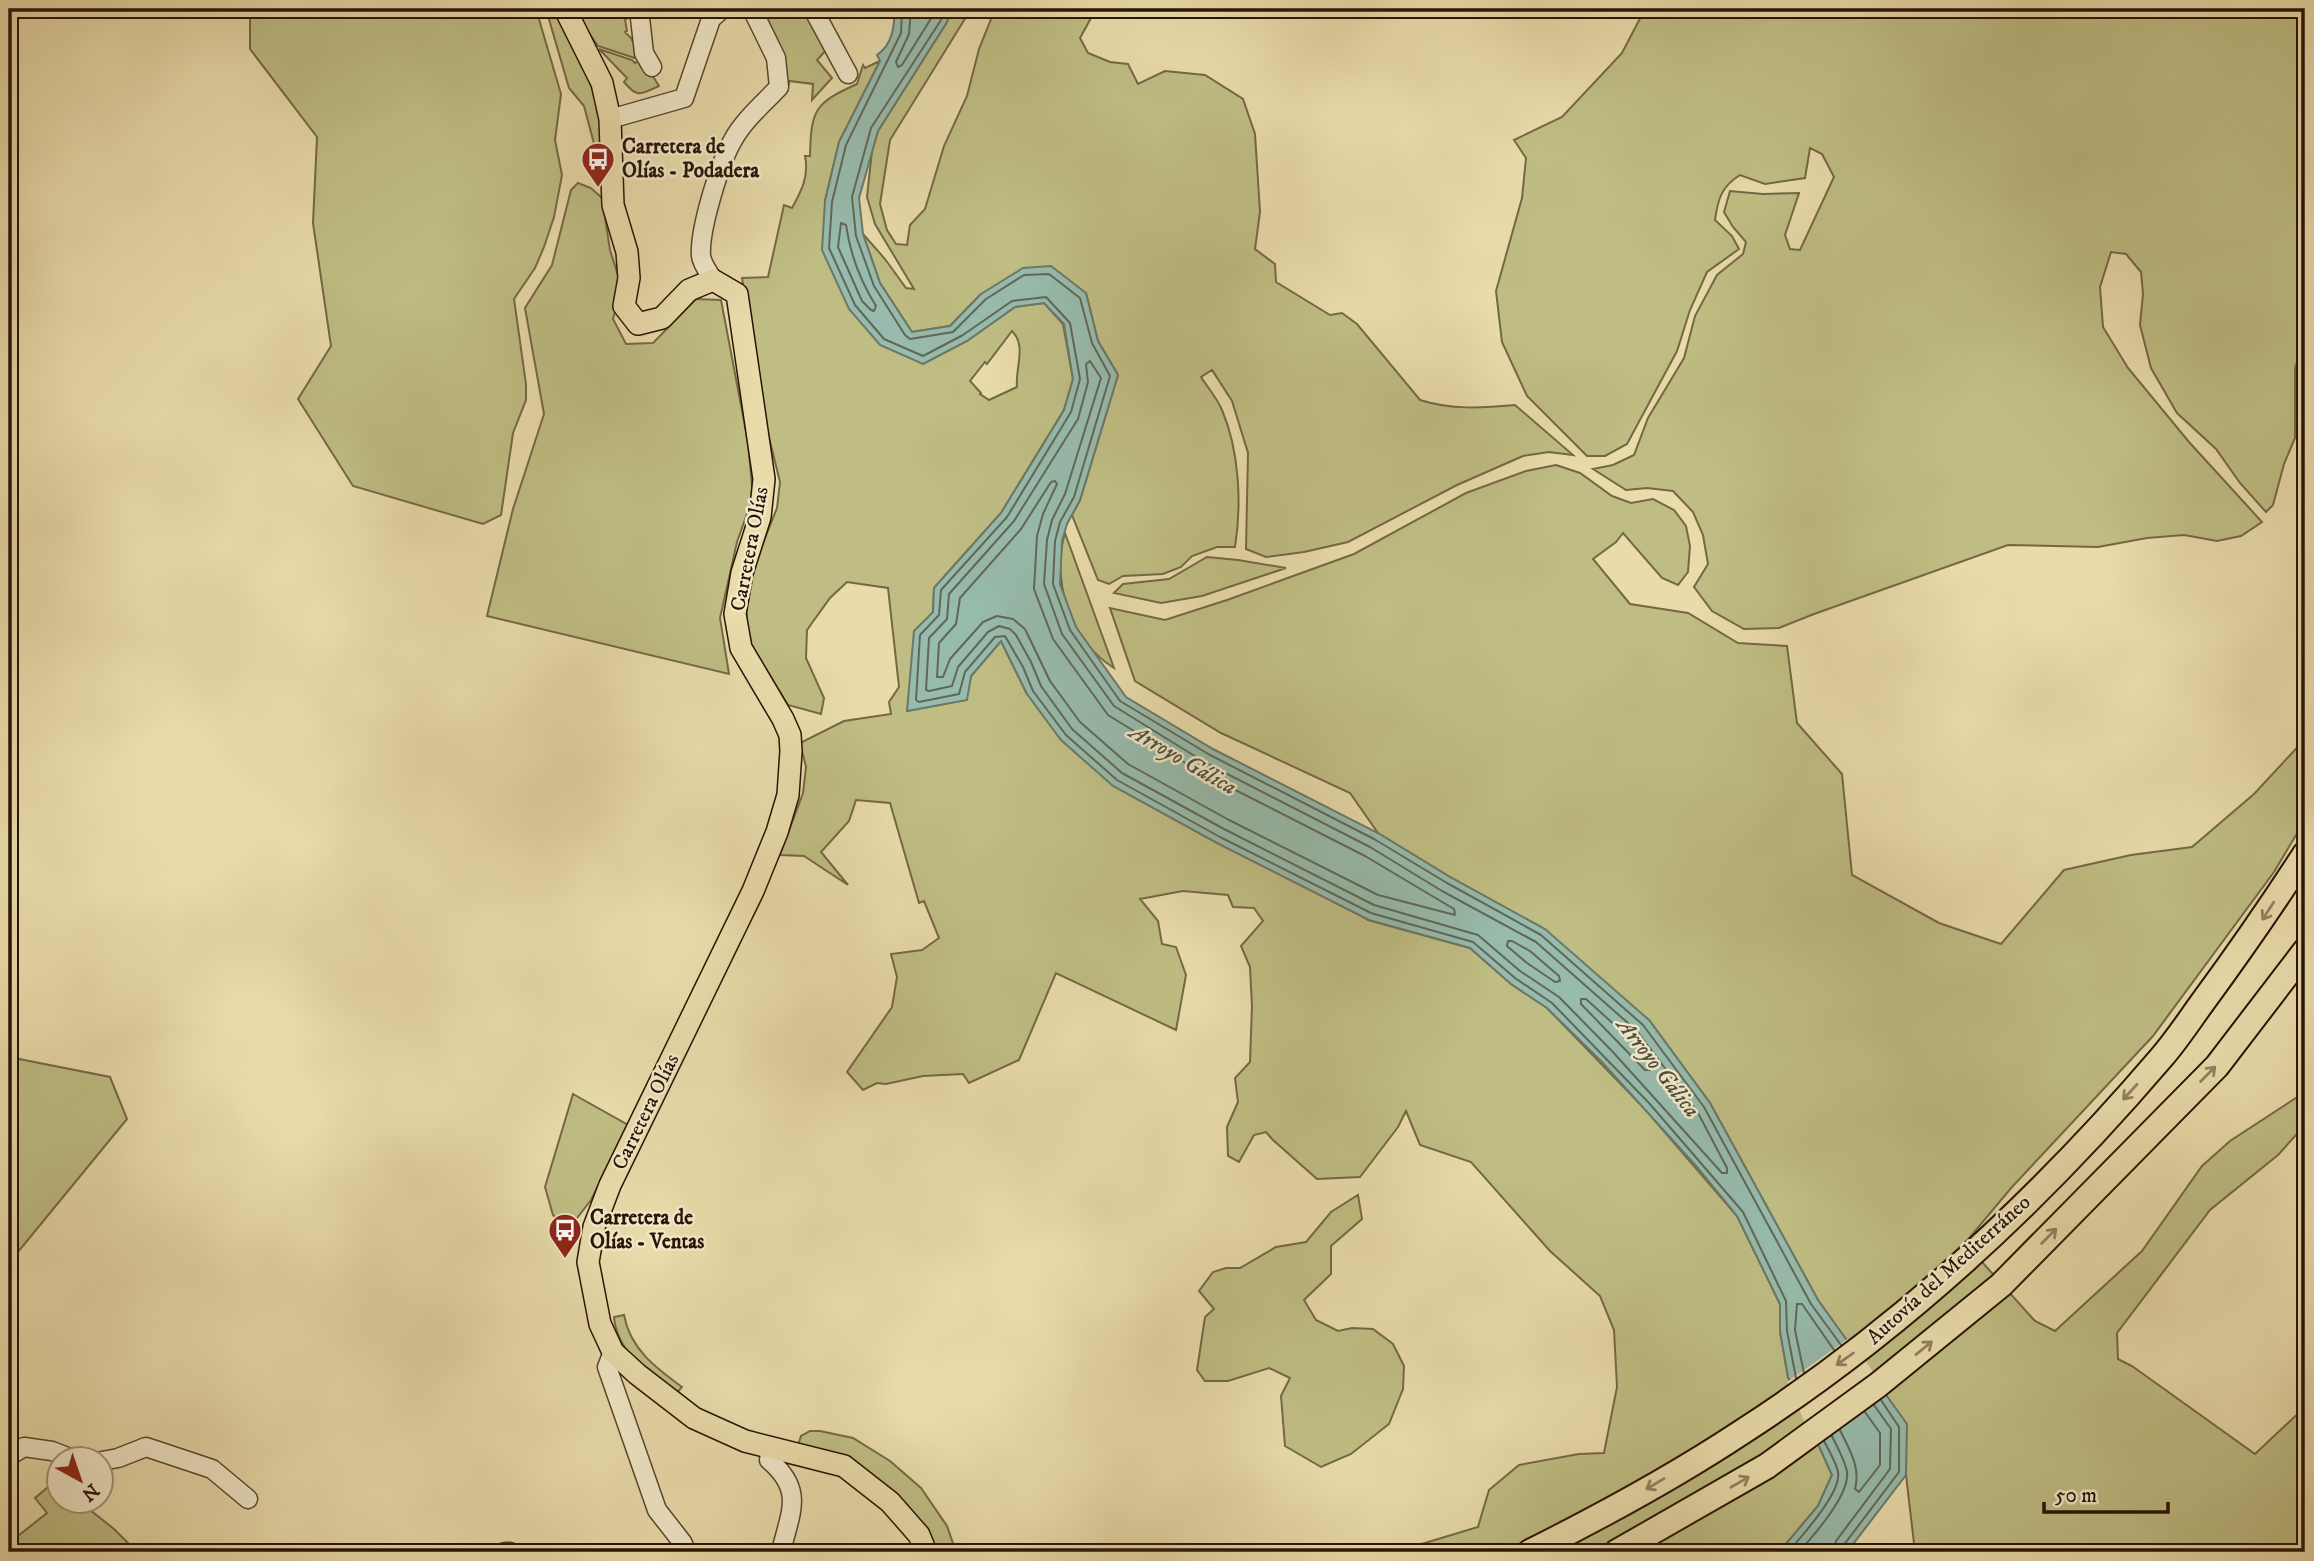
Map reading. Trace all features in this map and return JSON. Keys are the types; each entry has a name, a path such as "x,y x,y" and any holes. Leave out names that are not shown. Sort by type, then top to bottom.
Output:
{"highway":[{"name":"Autovía del Mediterráneo","path":"1530,1552 1609,1512 1743,1432 1860,1348 1974,1254 2071,1158 2163,1056 2250,938 2305,854"},
{"name":"Autovía del Mediterráneo","path":"1617,1552 1767,1466 1878,1385 2001,1285 2217,1066 2305,951"}],"main road":[{"path":"565,9 603,83 610,119 613,205 628,252 629,278 624,306 638,324 662,318 689,290 713,280"},
{"name":"Carretera Olías","path":"613,1352 600,1324 588,1262 594,1227 610,1185 754,891 788,795 790,735 741,648 736,614 743,573 760,517 764,479 737,294 713,280"},
{"path":"613,1352 694,1418 745,1441 845,1466 890,1502 919,1535 926,1552"}],"street":[{"path":"639,9 644,53 652,66"},
{"path":"610,119 684,98 711,19 722,9"},
{"path":"713,280 701,259 702,239 715,187 731,142 779,87 776,58 752,9"},
{"path":"813,9 848,74"},
{"path":"613,1352 607,1367 657,1510 687,1552"},
{"path":"9,1456 24,1447 46,1450"},
{"path":"116,1458 146,1447 212,1469 248,1499"},
{"path":"771,1448 769,1460 784,1473 794,1494 781,1552"}],"shaded area":[{"path":"250,9 536,9 561,94 555,140 562,175 554,217 544,247 535,268 514,299 526,400 513,433 501,515 483,524 353,486 298,399 331,346 313,223 317,137 250,49"},
{"path":"546,9 555,9 584,65 601,114 602,150 596,151 584,106 569,88"},
{"path":"572,9 628,9 629,18 625,19 625,32 639,54 635,58 598,46"},
{"path":"759,9 808,9 827,49 817,60 832,78 812,100 813,84 789,81 789,84 785,83 783,54"},
{"path":"950,9 971,9 890,140 880,204 887,230 896,244 907,245 910,225 925,209 944,146 967,96 979,49 991,19 991,9 1096,9 1080,38 1088,53 1110,62 1128,64 1138,84 1165,71 1205,75 1243,99 1255,134 1260,212 1255,249 1275,264 1276,282 1330,315 1342,313 1357,324 1420,400 1455,407 1515,405 1573,455 1549,452 1523,456 1457,485 1348,542 1266,557 1246,549 1248,453 1232,401 1212,370 1201,377 1220,406 1232,442 1238,495 1235,547 1217,547 1192,556 1181,567 1163,574 1123,576 1109,584 1098,580 1072,515 1080,500 1118,375 1098,341 1086,293 981,294 950,326 912,332 880,283 863,234 906,288 914,289 875,224 867,197 872,151 878,131 947,22"},
{"path":"1645,9 2305,9 2305,338 2295,368 2295,438 2284,464 2273,505 2266,512 2240,483 2216,449 2177,413 2151,368 2140,325 2143,294 2141,272 2126,254 2111,252 2100,287 2103,327 2128,368 2189,442 2262,522 2241,536 2217,541 2184,535 2147,538 2098,547 2008,545 1779,628 1744,629 1712,611 1694,587 1708,564 1703,535 1693,512 1673,491 1647,488 1626,490 1593,469 1613,465 1634,455 1648,418 1684,358 1695,316 1717,275 1743,254 1746,242 1724,212 1730,191 1799,193 1785,235 1790,249 1800,250 1834,177 1822,154 1810,148 1805,178 1765,184 1740,175 1725,189 1719,200 1715,220 1732,236 1739,249 1707,272 1690,310 1677,351 1627,444 1605,456 1587,456 1527,396 1502,342 1496,291 1522,198 1526,158 1514,140 1562,117 1622,53"},
{"path":"599,49 635,63 642,59 659,86 644,93 636,93 624,82 627,78"},
{"path":"880,61 839,142 825,201 923,364 967,341 1015,307 1044,303 1063,324 1073,379 1064,410 1001,513 934,588 933,612 907,711 966,700 971,676 1001,641 1027,694 1368,920 1470,948 1511,984 1547,1008 1644,1108 1737,1216 1780,1304 1780,1331 1788,1377 1832,1475 1818,1506 1779,1552 1395,1552 1478,1527 1489,1490 1519,1465 1579,1454 1604,1453 1617,1387 1614,1330 1600,1296 1550,1251 1471,1162 1420,1145 1406,1111 1398,1127 1360,1177 1317,1179 1266,1132 1254,1135 1239,1162 1228,1156 1227,1127 1238,1102 1235,1078 1250,1062 1250,967 1241,946 1263,921 1254,908 1233,907 1228,895 1183,891 1140,899 1158,921 1162,944 1176,947 1186,975 1176,1030 1056,973 1019,1060 969,1083 963,1074 923,1076 886,1084 877,1083 863,1090 847,1072 892,1007 897,977 891,954 922,950 939,938 924,901 919,903 890,803 856,800 849,821 821,852 848,885 804,856 780,855 803,793 806,767 800,743 844,721 891,714 889,702 899,687 888,588 847,582 830,598 807,630 806,658 824,698 821,714 788,705 748,640 746,602 757,558 777,508 780,482 765,421 742,278 768,277 784,205 792,208 804,183 805,156 810,156 814,118 824,103 857,84 863,65 865,68","holes":["1012,331 1020,350 1017,387 989,400 980,394 970,381"]},
{"path":"578,183 591,188 602,198 610,250 622,288 613,319 626,344 653,343 696,299 721,300 748,442 753,497 737,542 720,618 729,674 487,616 513,509 544,414 525,308 552,265 571,190"},
{"path":"1556,465 1580,473 1612,496 1631,503 1653,499 1674,510 1686,526 1690,546 1688,572 1678,585 1662,578 1623,533 1616,542 1593,559 1630,604 1688,613 1738,643 1787,646 1797,723 1842,774 1852,875 1939,923 2001,944 2064,870 2131,855 2192,847 2254,794 2305,739 2305,820 2274,872 2153,1036 2012,1187 1965,1243 2035,1321 2055,1331 2142,1251 2202,1166 2230,1141 2305,1092 2305,1125 2278,1155 2210,1210 2117,1333 2118,1359 2132,1366 2255,1454 2305,1407 2305,1552 1915,1552 1906,1475 1906,1424 1818,1300 1710,1103 1649,1020 1450,877 1378,833 1350,793 1221,733 1135,681 1110,608 1165,620 1354,554 1466,493 1526,471"},
{"path":"1065,533 1114,668 1086,642 1068,609 1061,571"},
{"path":"1207,557 1286,568 1202,596 1161,603 1114,593 1123,584 1169,579"},
{"path":"9,1057 110,1077 127,1119 9,1263"},
{"path":"573,1094 628,1125 591,1200 567,1231 553,1215 545,1187"},
{"path":"1358,1195 1362,1219 1331,1246 1331,1274 1304,1300 1316,1320 1338,1331 1352,1328 1373,1329 1393,1344 1404,1366 1403,1389 1389,1424 1351,1454 1321,1467 1285,1446 1281,1396 1290,1378 1269,1368 1228,1381 1205,1381 1197,1370 1205,1317 1214,1309 1199,1291 1213,1272 1240,1268 1276,1247 1306,1242 1331,1212"},
{"path":"624,1315 638,1348 654,1365 682,1387 677,1393 646,1370 628,1352 616,1330 614,1317"},
{"path":"810,1431 853,1438 890,1461 921,1488 947,1526 956,1552 939,1552 924,1527 798,1445 801,1436"},
{"path":"46,1489 46,1512 35,1498"},
{"path":"46,1514 46,1516 98,1516 137,1552 9,1552 9,1543"}],"water":[{"name":"Arroyo Gálica","path":"895,9 950,9 947,22 878,131 859,198 863,234 880,283 912,332 950,326 981,294 1023,268 1051,266 1086,293 1098,341 1118,375 1080,500 1067,524 1062,541 1060,584 1076,627 1126,697 1213,749 1378,833 1450,877 1545,929 1649,1020 1710,1103 1818,1300 1907,1424 1906,1475 1847,1552 1779,1552 1818,1506 1832,1475 1788,1377 1780,1331 1780,1304 1737,1216 1697,1167 1601,1061 1547,1008 1511,984 1470,948 1369,920 1217,843 1113,786 1061,740 1027,694 1001,641 971,676 967,700 907,711 914,631 933,612 934,588 1001,513 1064,410 1073,379 1064,324 1044,303 1015,307 967,341 923,364 880,345 849,309 822,250 825,201 839,142 880,61 877,55 889,40"}],"pier":[{"path":"1849,1338 1889,1394 1816,1448 1787,1382"}],"place":[{"name":"Carretera de Olías - Podadera","path":"598,189"},
{"name":"Carretera de Olías - Ventas","path":"565,1260"}]}
